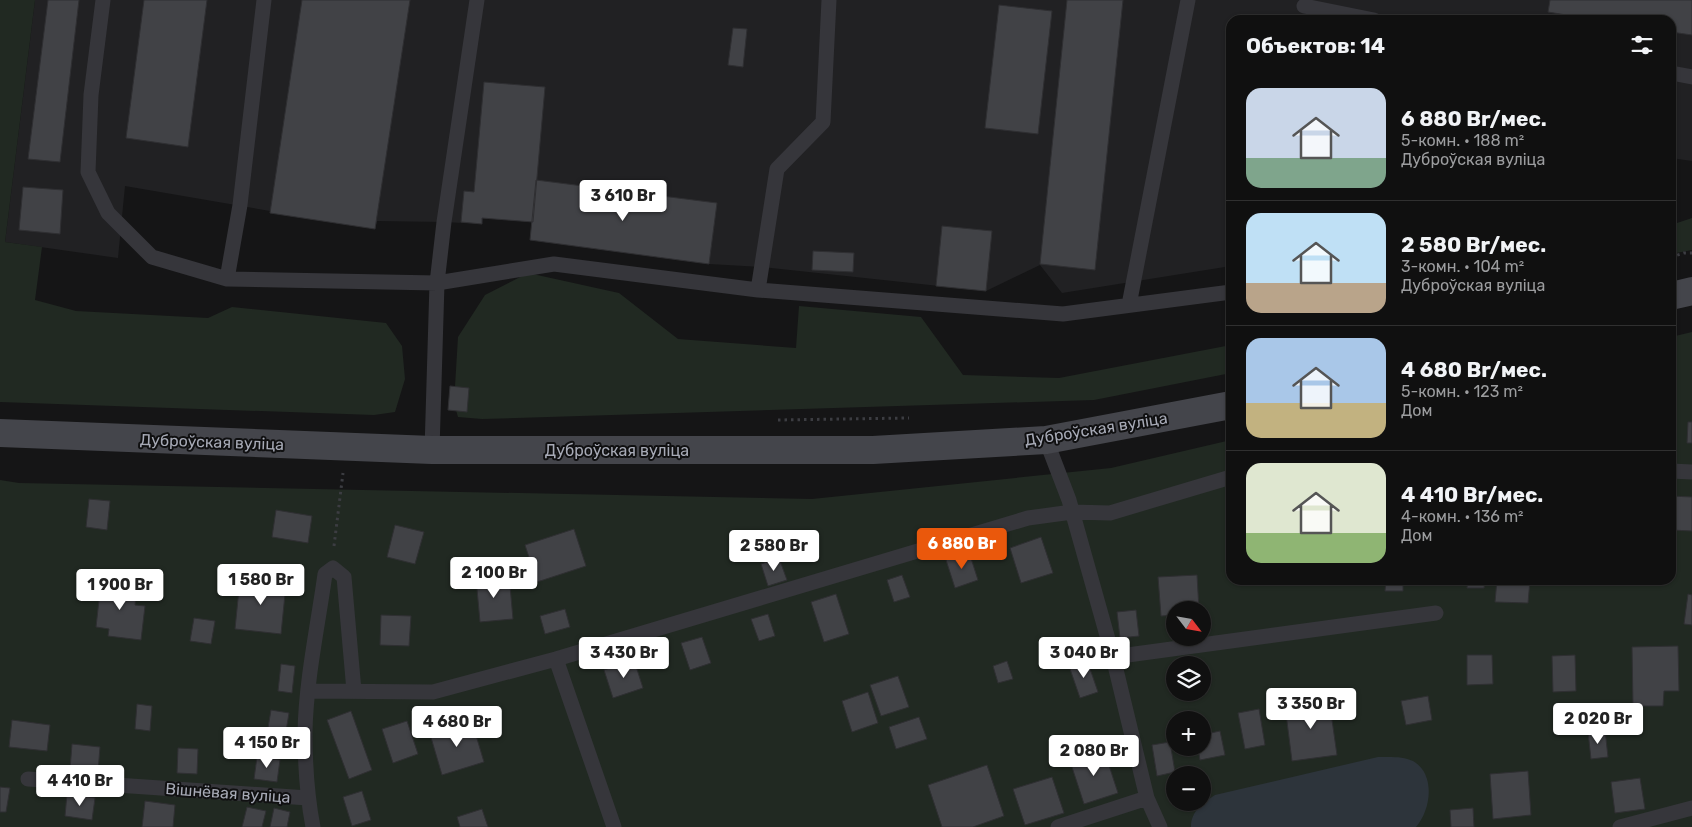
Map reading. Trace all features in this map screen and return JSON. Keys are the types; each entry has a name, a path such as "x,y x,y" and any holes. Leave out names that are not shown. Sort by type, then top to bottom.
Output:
{"main road":[{"path":"1676,295 1692,291"},
{"name":"Дуброўская вуліца","path":"0,433 432,450 873,450 1046,440 1226,406"}],"lane":[{"path":"103,0 91,95 88,172 108,213 152,257 227,279 437,284 554,264 758,290 1063,314 1226,293"},
{"path":"227,279 240,205 264,0"},
{"path":"432,450 437,284 445,212 478,0"},
{"path":"758,290 777,169 823,122 830,0"},
{"path":"1129,306 1188,0"},
{"path":"1304,6 1349,15"},
{"path":"1676,74 1692,77"},
{"path":"1046,440 1069,500 1113,657 1147,798 1160,827"},
{"path":"1676,471 1692,472"},
{"path":"308,690 433,692 556,659 1028,518 1072,512 1110,513 1226,478"},
{"path":"313,827 308,798 305,732 308,690 325,574 333,568 344,577 354,691"},
{"path":"1113,657 1436,613"},
{"path":"556,659 614,827"},
{"name":"Вішнёвая вуліца","path":"28,779 308,798"},
{"path":"1058,827 1147,798"},
{"path":"1620,827 1692,808"}],"path":[{"path":"1676,256 1692,253"},
{"path":"776,420 914,418"},
{"path":"333,568 334,538 344,468"}],"shaded area":[{"path":"0,0 35,0 5,242 42,247 35,300 76,311 208,318 232,307 386,323 402,346 405,379 395,412 374,415 0,402"},
{"path":"35,0 1692,0 1692,161 1676,159 1676,15 1226,15 1226,267 1062,293 1040,265 986,291 762,267 709,264 532,222 483,218 482,224 377,221 375,229 270,213 270,211 125,186 118,258 5,242"},
{"path":"1692,218 1692,250 1676,253 1676,223"},
{"path":"528,273 619,293 678,339 796,348 799,306 921,317 963,375 1059,378 1226,346 1226,374 1094,400 482,419 458,417 454,403 458,337 485,295"},
{"path":"1692,332 1692,827 0,827 0,480 19,483 812,499 1111,468 1226,441 1226,585 1676,585 1676,336"},
{"path":"1378,757 1405,758 1413,761 1425,774 1429,792 1425,811 1416,827 1191,827 1196,811 1211,811 1211,798 1215,795"}],"building":[{"path":"48,0 79,0 60,162 28,159"},
{"path":"144,0 207,0 188,147 126,138"},
{"path":"302,0 410,0 375,229 270,213"},
{"path":"1067,0 1123,0 1095,270 1040,264"},
{"path":"1550,0 1692,0 1692,35 1676,33 1676,15 1566,15 1548,12"},
{"path":"999,5 1052,11 1038,134 985,128"},
{"path":"733,28 747,29 743,67 728,65"},
{"path":"484,82 545,87 533,222 482,218 482,224 461,222 464,191 474,192"},
{"path":"536,180 717,203 709,264 530,240"},
{"path":"23,187 63,190 60,234 19,230"},
{"path":"942,226 992,231 986,291 936,286"},
{"path":"813,251 854,253 853,272 812,270"},
{"path":"450,386 469,388 467,412 448,410"},
{"path":"1688,422 1692,422 1692,443 1687,443"},
{"path":"1676,496 1692,497 1692,531 1676,530"},
{"path":"89,499 110,501 107,530 86,527"},
{"path":"276,510 312,516 308,543 272,537"},
{"path":"395,525 424,532 415,564 387,557"},
{"path":"574,529 586,566 537,582 525,545"},
{"path":"1041,537 1053,573 1021,583 1010,548"},
{"path":"969,552 978,580 955,588 946,560"},
{"path":"779,558 787,580 768,586 761,564"},
{"path":"509,575 513,619 480,622 476,578"},
{"path":"902,575 910,597 894,602 887,580"},
{"path":"1197,575 1198,601 1166,601 1166,616 1161,616 1158,577"},
{"path":"240,579 286,584 281,634 235,629"},
{"path":"101,582 137,587 135,605 145,606 141,640 108,636 109,629 96,627"},
{"path":"1386,585 1403,585 1403,591 1385,591"},
{"path":"1467,585 1484,585 1484,588 1467,588"},
{"path":"1497,585 1530,585 1528,603 1495,602"},
{"path":"836,594 849,634 824,642 811,602"},
{"path":"1688,594 1692,595 1692,625 1684,624"},
{"path":"565,609 570,627 545,634 540,616"},
{"path":"1136,610 1139,636 1120,638 1117,612"},
{"path":"768,614 775,636 759,641 751,619"},
{"path":"381,615 411,616 409,646 380,645"},
{"path":"194,618 215,621 211,644 190,641"},
{"path":"702,637 711,663 690,670 681,643"},
{"path":"1678,646 1679,691 1664,691 1663,706 1633,706 1632,647"},
{"path":"1467,655 1492,655 1493,684 1467,685"},
{"path":"1575,655 1576,691 1553,692 1552,656"},
{"path":"634,660 643,688 613,698 604,670"},
{"path":"1087,660 1098,692 1080,698 1069,666"},
{"path":"1007,661 1013,679 998,683 993,666"},
{"path":"281,664 295,666 292,693 278,691"},
{"path":"898,676 909,707 881,716 870,685"},
{"path":"868,692 878,723 852,732 842,701"},
{"path":"1428,696 1432,720 1406,725 1401,701"},
{"path":"1329,699 1337,755 1292,761 1285,706"},
{"path":"137,704 152,706 150,731 135,729"},
{"path":"1259,709 1265,745 1245,749 1238,713"},
{"path":"271,710 289,713 284,743 266,740"},
{"path":"351,711 372,770 349,779 327,720"},
{"path":"919,717 927,739 896,749 889,727"},
{"path":"12,720 50,725 47,751 9,747"},
{"path":"407,721 418,754 393,763 382,729"},
{"path":"472,722 484,762 442,775 430,734"},
{"path":"1605,730 1608,757 1591,759 1588,732"},
{"path":"1220,731 1225,755 1200,760 1199,756 1211,756 1211,733"},
{"path":"1166,743 1166,756 1172,756 1174,766 1166,766 1166,774 1157,776 1152,745"},
{"path":"72,744 100,747 98,772 70,770"},
{"path":"178,748 198,749 197,774 177,773"},
{"path":"1104,750 1118,793 1084,804 1070,761"},
{"path":"257,757 280,760 277,782 254,779"},
{"path":"987,765 1004,816 973,827 942,827 928,785"},
{"path":"1528,771 1531,815 1493,819 1490,774"},
{"path":"1052,777 1064,813 1025,825 1013,789"},
{"path":"1640,778 1645,809 1615,813 1611,782"},
{"path":"0,787 10,788 6,812 0,812"},
{"path":"362,791 371,820 352,826 343,797"},
{"path":"67,794 95,798 92,820 65,816"},
{"path":"145,801 175,805 173,827 142,827"},
{"path":"247,807 266,811 262,827 242,827"},
{"path":"274,808 290,812 287,827 270,827"},
{"path":"1473,808 1474,827 1451,827 1450,810"},
{"path":"482,809 488,827 460,827 457,817"}]}
